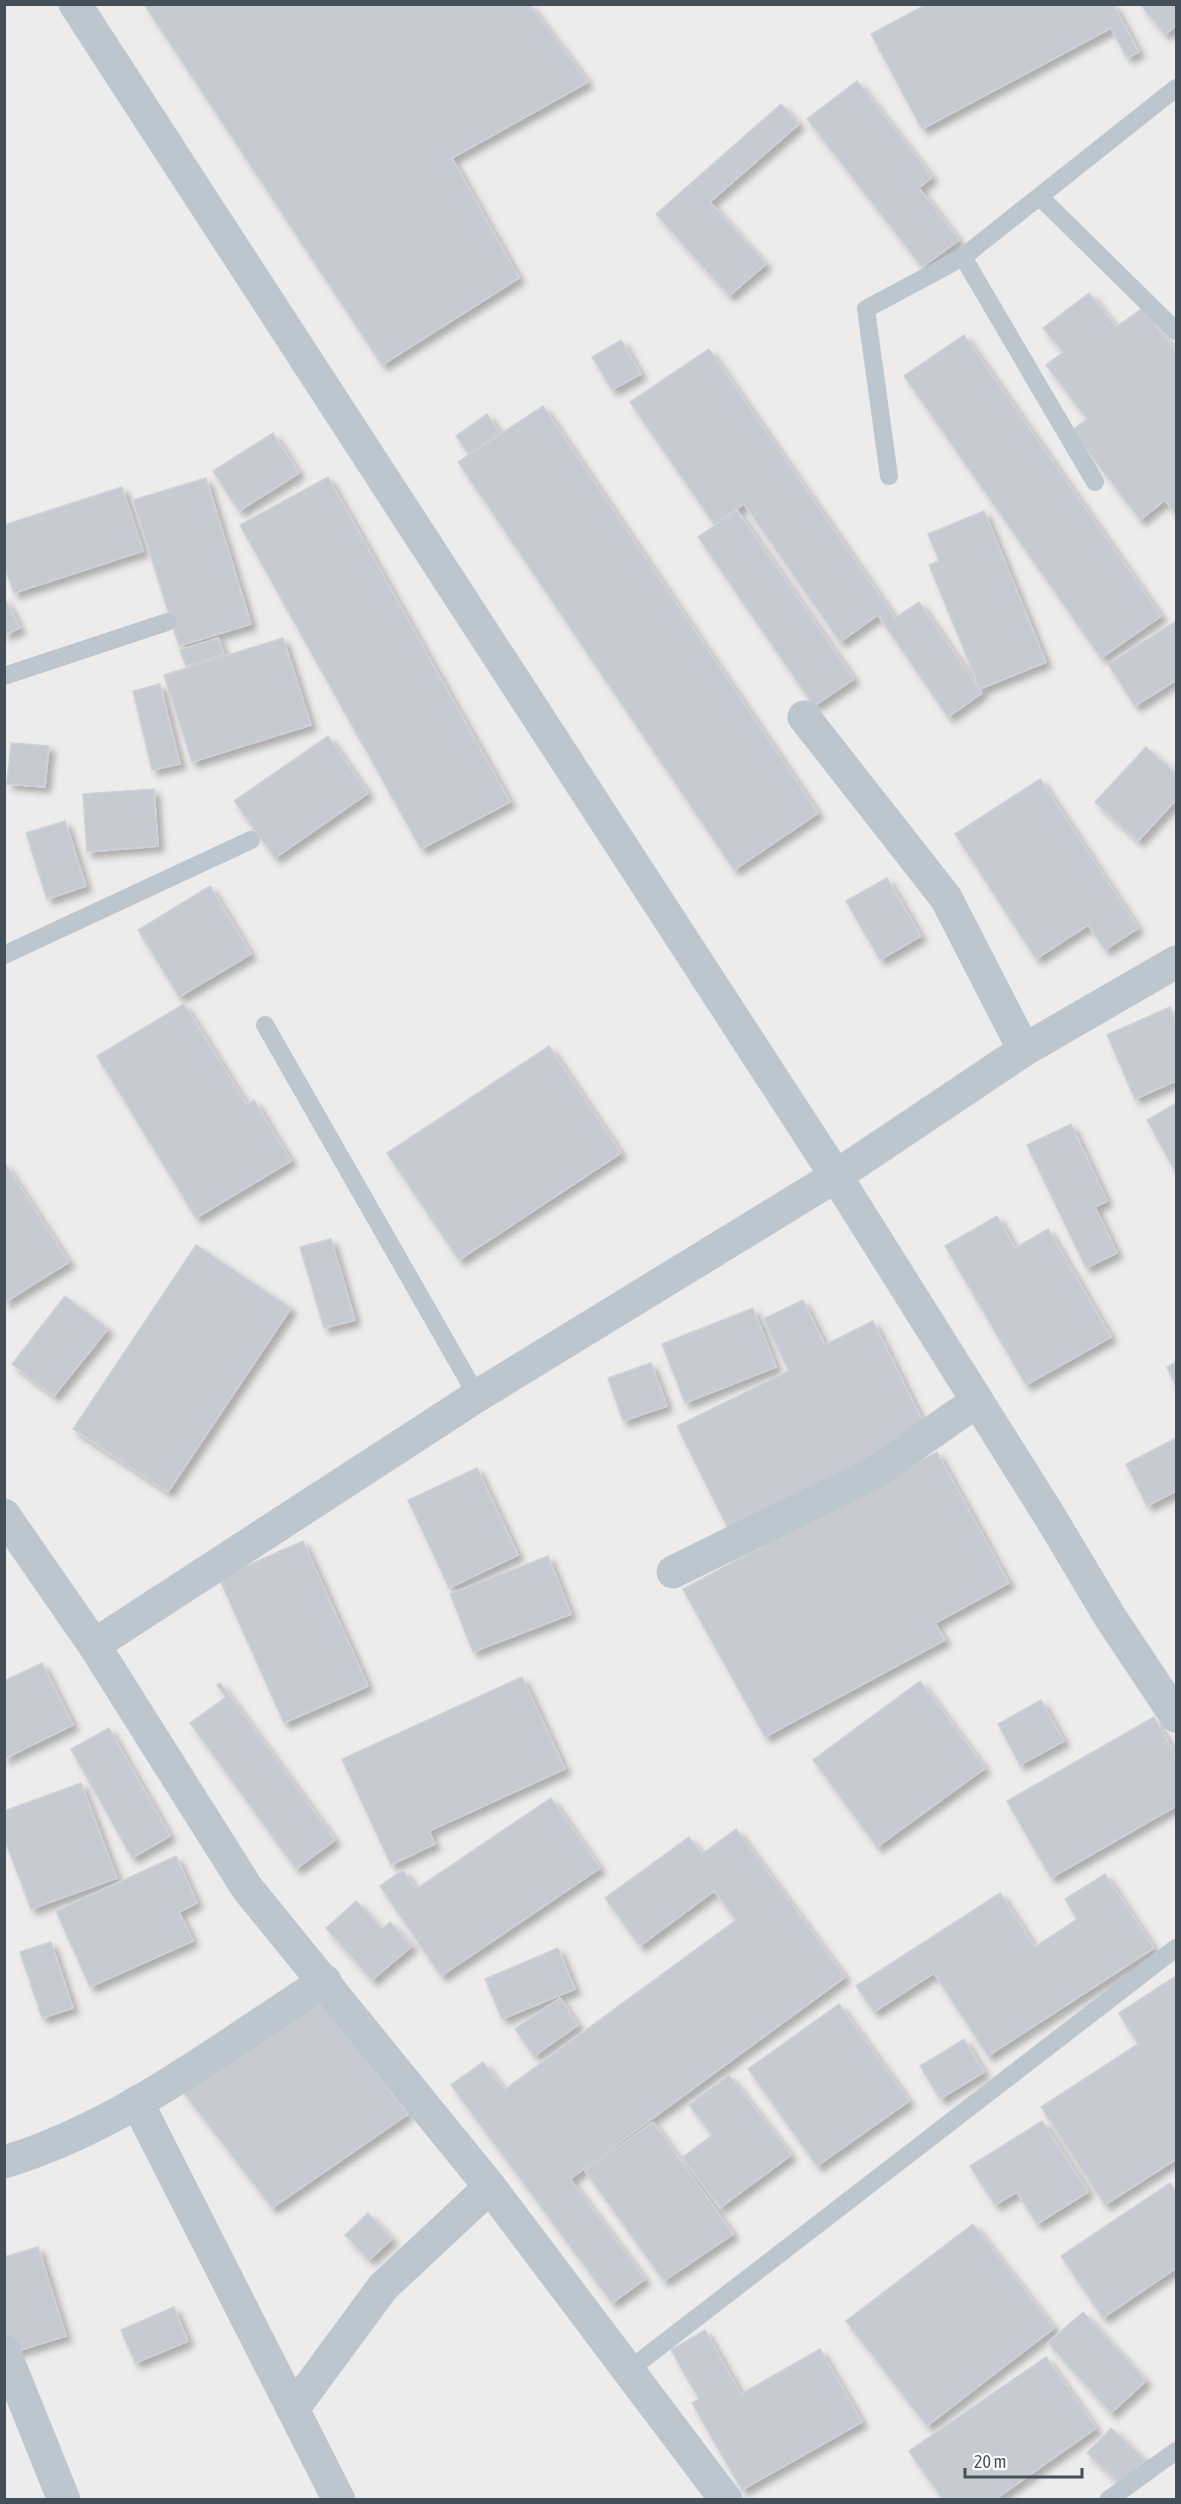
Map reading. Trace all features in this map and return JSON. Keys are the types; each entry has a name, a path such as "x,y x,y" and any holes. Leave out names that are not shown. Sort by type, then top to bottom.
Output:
{"street":[{"path":"75,4 836,1176 1110,1617 1173,1702"},
{"path":"804,717 946,898 1024,1050"},
{"path":"94,1645 477,1396 836,1176 1024,1050 1176,962"},
{"path":"673,1572 874,1473 977,1401"},
{"path":"4,1515 94,1645 247,1887 490,2187 726,2499"},
{"path":"4,2162 93,2127 137,2102 325,1981"},
{"path":"137,2102 339,2499"},
{"path":"293,2409 383,2287 490,2187"},
{"path":"4,2351 64,2499"}],"lane":[{"path":"889,476 866,309 963,258 1176,88"},
{"path":"1040,197 1176,331"},
{"path":"963,258 1095,482"},
{"path":"4,676 167,622"},
{"path":"4,955 251,840"},
{"path":"265,1025 477,1396"},
{"path":"629,2370 1176,1948"},
{"path":"1108,2499 1176,2451"}],"building":[{"path":"144,4 529,4 588,82 452,158 519,278 382,365"},
{"path":"927,4 1113,4 1139,52 1127,58 1111,28 922,129 871,34"},
{"path":"1140,4 1176,4 1176,25 1165,35"},
{"path":"857,81 932,177 919,188 959,240 922,267 807,119"},
{"path":"781,104 799,124 710,202 766,264 729,296 656,214"},
{"path":"1089,293 1116,327 1143,308 1176,352 1176,515 1165,500 1140,520 1072,430 1087,419 1046,365 1063,352 1043,328"},
{"path":"964,335 1161,616 1101,658 904,376"},
{"path":"621,340 641,374 612,390 592,357"},
{"path":"709,349 895,618 919,602 982,693 948,717 878,615 840,642 744,504 714,524 630,402"},
{"path":"543,406 818,813 734,870 458,462"},
{"path":"487,414 500,433 469,454 456,436"},
{"path":"273,433 299,473 239,511 213,471"},
{"path":"328,477 510,802 421,849 240,525"},
{"path":"206,478 251,624 179,646 133,500"},
{"path":"122,487 143,551 14,593 4,566 4,525"},
{"path":"737,510 854,679 814,706 698,537"},
{"path":"984,511 1046,662 980,689 929,565 939,561 928,534"},
{"path":"4,597 20,628 4,635"},
{"path":"1176,621 1176,680 1135,706 1108,664"},
{"path":"218,638 224,654 186,666 180,650"},
{"path":"283,638 311,725 192,762 164,675"},
{"path":"160,684 180,764 152,770 133,691"},
{"path":"328,736 368,793 275,858 234,801"},
{"path":"11,743 49,746 45,787 7,784"},
{"path":"1146,747 1176,774 1176,800 1138,841 1095,802"},
{"path":"1040,779 1138,928 1105,950 1088,925 1036,959 955,834"},
{"path":"154,789 158,846 87,852 83,794"},
{"path":"65,821 86,886 47,899 26,833"},
{"path":"887,878 921,936 880,960 846,901"},
{"path":"210,886 251,954 179,997 138,930"},
{"path":"184,1004 247,1105 254,1100 291,1161 196,1218 97,1056"},
{"path":"1170,1007 1176,1021 1176,1081 1135,1099 1107,1035"},
{"path":"549,1046 621,1153 459,1260 387,1153"},
{"path":"1176,1103 1176,1173 1147,1120"},
{"path":"1071,1124 1107,1201 1095,1207 1117,1253 1086,1268 1027,1145"},
{"path":"4,1162 69,1262 4,1303"},
{"path":"997,1216 1015,1248 1048,1229 1111,1337 1026,1385 945,1246"},
{"path":"331,1239 355,1320 324,1328 300,1247"},
{"path":"196,1245 291,1308 168,1492 73,1429"},
{"path":"65,1296 108,1329 54,1396 12,1364"},
{"path":"803,1300 825,1345 873,1321 928,1432 729,1530 677,1426 789,1371 763,1319"},
{"path":"753,1308 776,1367 685,1403 662,1344"},
{"path":"1176,1362 1176,1386 1167,1367"},
{"path":"651,1363 667,1406 623,1421 608,1378"},
{"path":"1176,1438 1176,1491 1147,1506 1126,1464"},
{"path":"937,1452 1009,1583 935,1623 945,1640 765,1737 683,1589"},
{"path":"477,1468 518,1555 449,1588 408,1500"},
{"path":"303,1541 368,1686 284,1723 219,1578"},
{"path":"548,1556 571,1614 473,1652 450,1594"},
{"path":"42,1663 73,1725 4,1759 4,1681"},
{"path":"522,1677 565,1769 429,1831 435,1844 391,1865 342,1759"},
{"path":"920,1681 985,1768 877,1847 813,1760"},
{"path":"220,1683 335,1840 296,1869 190,1723 226,1697 217,1685"},
{"path":"1041,1700 1064,1741 1020,1765 998,1724"},
{"path":"1154,1717 1176,1756 1176,1806 1051,1878 1007,1801"},
{"path":"109,1728 170,1836 132,1858 71,1749"},
{"path":"81,1783 117,1878 31,1909 4,1838 4,1811"},
{"path":"551,1798 600,1868 441,1976 380,1886 403,1870 416,1889"},
{"path":"736,1829 845,1977 570,2179 645,2279 612,2303 451,2085 483,2062 504,2090 736,1920 714,1891 640,1946 605,1898 689,1837 702,1854"},
{"path":"176,1856 197,1903 179,1912 193,1941 90,1987 56,1911"},
{"path":"1105,1874 1154,1948 988,2056 934,1973 874,2012 856,1986 1000,1893 1035,1947 1077,1919 1065,1899"},
{"path":"356,1901 382,1929 390,1922 412,1946 372,1980 326,1928"},
{"path":"51,1942 73,2008 42,2018 20,1952"},
{"path":"558,1948 575,1989 502,2019 485,1979"},
{"path":"1176,1976 1176,2159 1105,2205 1041,2107 1138,2044 1119,2013"},
{"path":"317,1997 408,2114 272,2208 181,2089"},
{"path":"560,1998 578,2025 534,2056 515,2029"},
{"path":"839,2004 909,2101 817,2166 748,2069"},
{"path":"964,2039 984,2072 940,2099 920,2066"},
{"path":"729,2075 791,2155 720,2208 682,2158 712,2135 689,2105"},
{"path":"1042,2121 1088,2192 1037,2224 1017,2192 995,2205 970,2166"},
{"path":"653,2122 733,2234 664,2281 585,2171"},
{"path":"1170,2183 1176,2192 1176,2268 1103,2318 1061,2256"},
{"path":"368,2213 392,2239 369,2260 345,2235"},
{"path":"973,2224 1054,2328 927,2426 846,2321"},
{"path":"38,2247 66,2336 4,2355 4,2257"},
{"path":"174,2307 188,2341 135,2363 121,2330"},
{"path":"1083,2312 1146,2381 1111,2413 1048,2343"},
{"path":"705,2330 741,2394 820,2349 862,2422 742,2490 692,2403 699,2399 671,2350"},
{"path":"1046,2357 1096,2428 994,2500 943,2500 909,2451"},
{"path":"1111,2428 1145,2460 1121,2485 1087,2453"}]}
